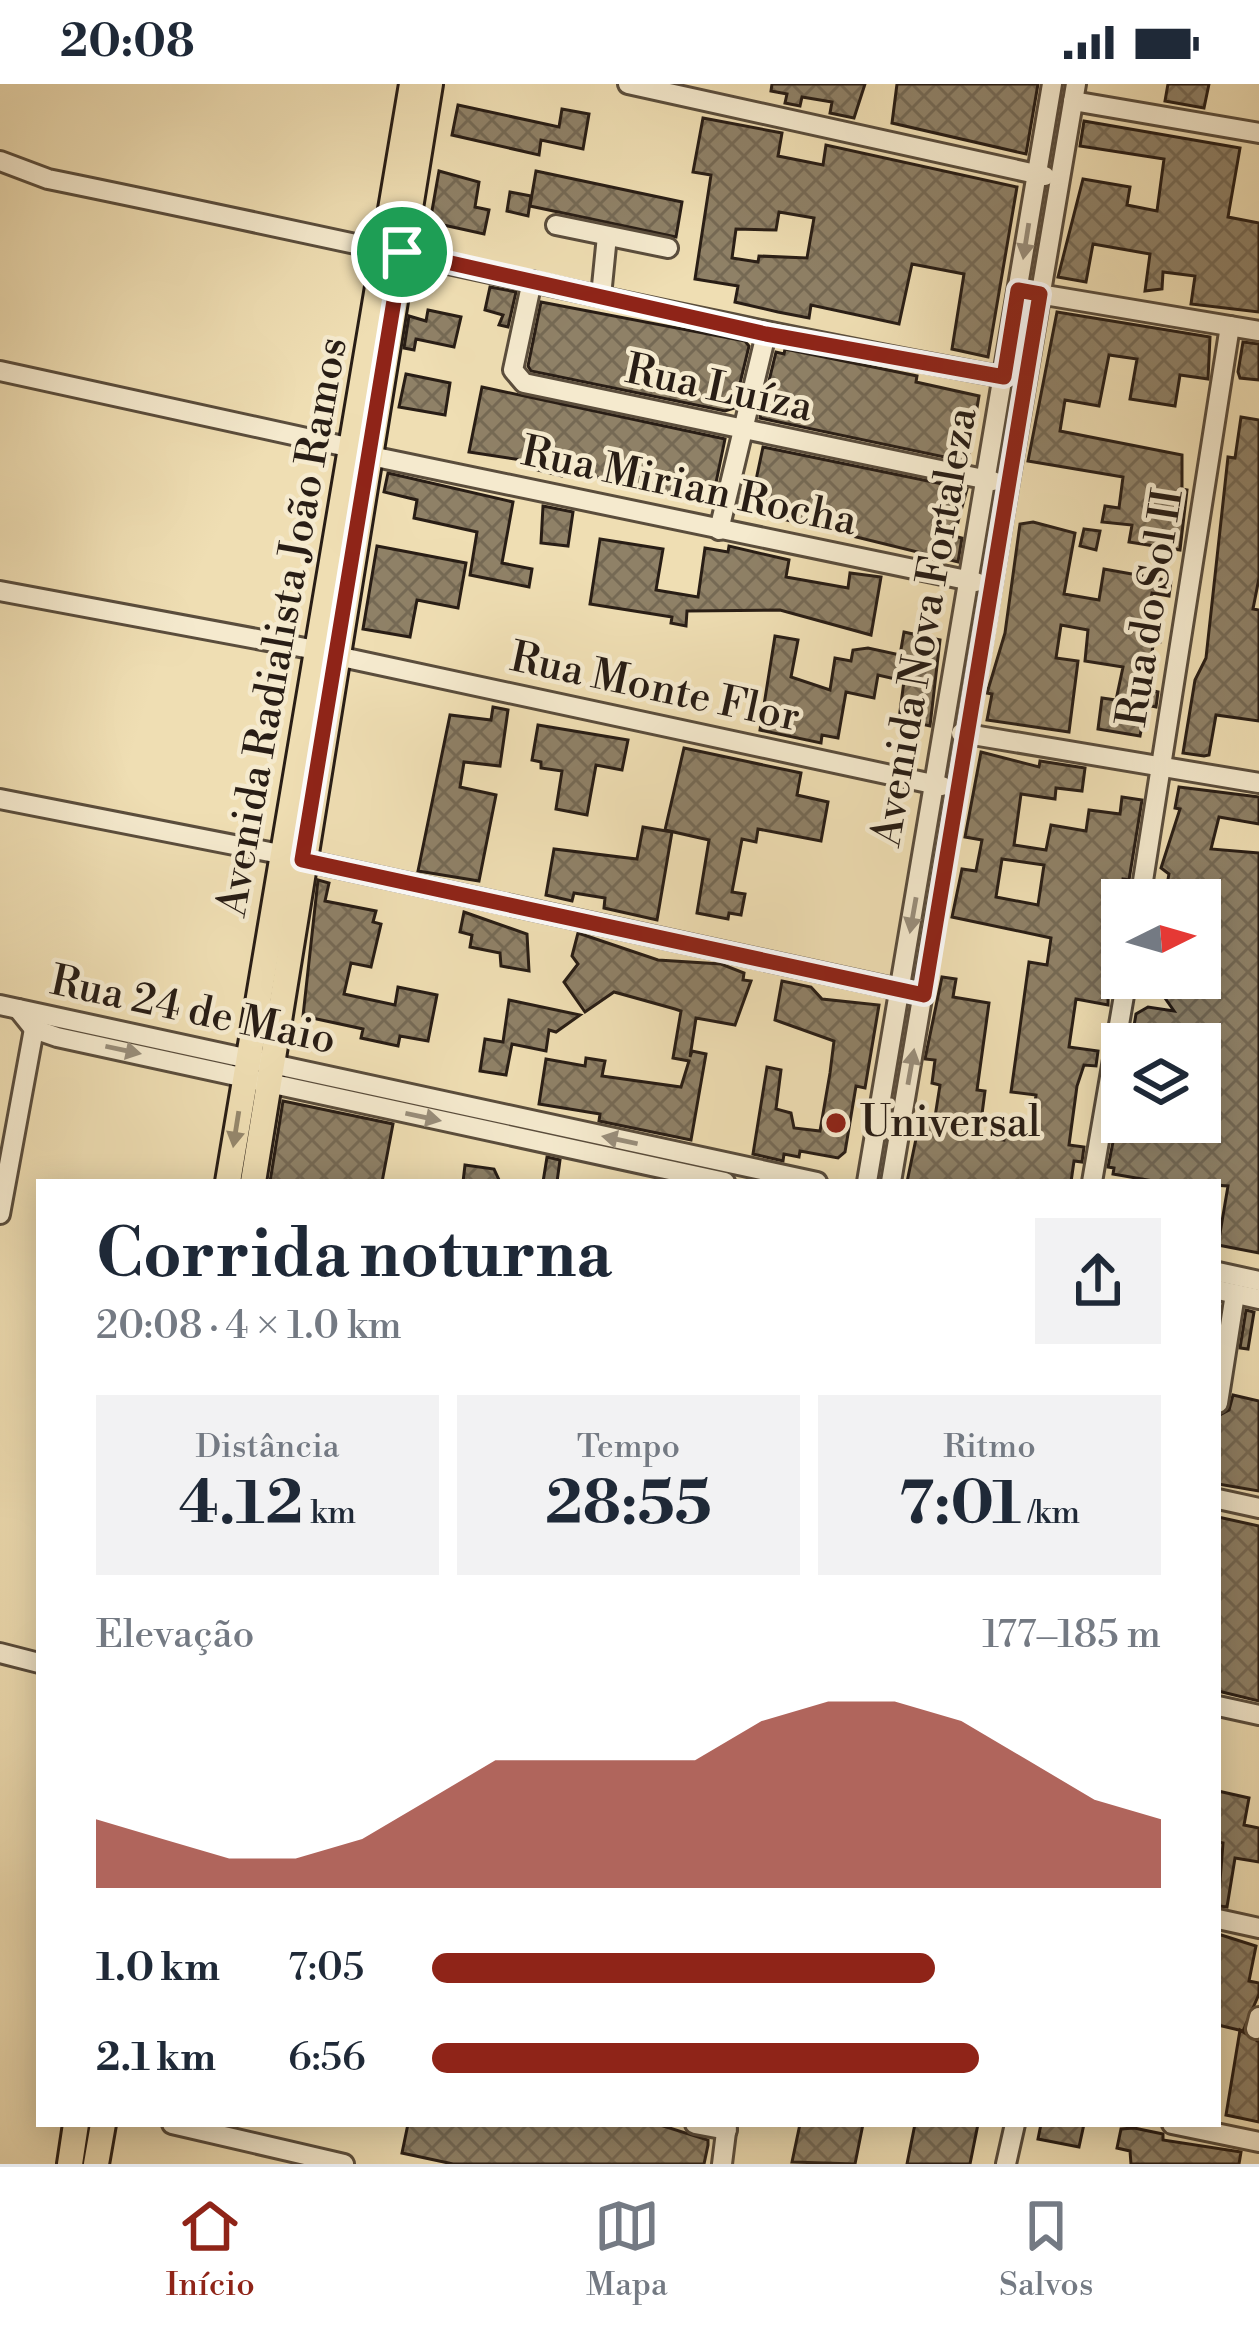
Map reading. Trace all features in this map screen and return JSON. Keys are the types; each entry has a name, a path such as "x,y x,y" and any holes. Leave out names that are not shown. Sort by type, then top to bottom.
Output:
{"main road":[{"name":"Avenida Radialista João Ramos","path":"229,1179 257,1070 362,452 394,250 412,84"},
{"name":"Avenida Radialista João Ramos","path":"394,250 430,84"},
{"name":"Avenida Radialista João Ramos","path":"253,1179 257,1070"},
{"path":"70,2164 76,2127"},
{"path":"96,2164 102,2127"}],"street":[{"path":"628,84 1059,179"},
{"name":"Avenida Nova Fortaleza","path":"868,1179 1052,84"},
{"path":"1074,92 1259,133"},
{"name":"Avenida Nova Fortaleza","path":"892,1179 1074,92"},
{"path":"0,161 48,178 766,334 1004,377"},
{"path":"556,225 668,248"},
{"path":"602,296 608,236"},
{"name":"Rua Luíza","path":"532,281 514,377 545,390 1009,484"},
{"path":"1018,290 1259,331"},
{"name":"Rua do Sol II","path":"1144,879 1231,326"},
{"path":"719,530 766,334"},
{"name":"Rua Mirian Rocha","path":"0,371 993,586"},
{"name":"Rua Monte Flor","path":"0,591 327,653 959,789"},
{"path":"945,730 1259,783"},
{"path":"0,799 924,995"},
{"path":"1093,1179 1123,999"},
{"name":"Rua 24 de Maio","path":"9,1007 34,1029 257,1070"},
{"name":"Rua 24 de Maio","path":"9,1007 351,1092 731,1176 774,1179"},
{"path":"0,1214 34,1029"},
{"path":"1221,1273 1259,1281"},
{"path":"1221,1366 1227,1292 1259,1299"},
{"path":"1221,1499 1259,1508"},
{"path":"0,1653 36,1662"},
{"path":"1221,1707 1259,1715"},
{"path":"1221,1919 1259,1928"},
{"path":"185,2127 344,2164"},
{"path":"722,2164 727,2127"},
{"path":"1006,2164 1014,2127"},
{"path":"1187,2127 1259,2141"}],"building":[{"path":"772,84 865,84 854,118 830,113 832,102 802,97 800,106 785,103 787,94 771,91"},
{"path":"897,84 1038,84 1026,154 892,123"},
{"path":"1168,84 1209,84 1204,108 1165,101"},
{"path":"458,105 559,127 562,109 589,114 583,149 541,140 539,155 452,135"},
{"path":"703,118 782,133 778,156 823,165 826,145 1017,187 988,357 952,349 964,274 912,264 899,324 811,305 809,318 778,312 735,302 738,286 695,279 711,175 693,172","holes":["779,212 814,218 807,258 759,256 758,262 732,258 736,229 776,230"]},
{"path":"1084,121 1240,148 1228,217 1259,223 1259,312 1191,304 1195,276 1163,272 1162,289 1145,291 1150,254 1093,244 1086,282 1058,277 1083,179 1130,187 1127,205 1157,211 1164,159 1080,146"},
{"path":"439,171 479,182 475,207 489,210 484,234 430,222"},
{"path":"536,171 682,202 676,237 530,206"},
{"path":"510,192 531,196 528,216 507,211"},
{"path":"490,287 516,292 508,327 499,325 503,315 485,310"},
{"path":"541,302 745,341 749,346 734,408 725,411 531,371 528,366"},
{"path":"428,310 461,317 454,347 416,339 414,350 404,348 409,316 426,321"},
{"path":"1057,312 1210,337 1208,379 1180,375 1175,406 1130,399 1137,359 1109,355 1099,406 1065,400 1060,431 1182,455 1182,489 1187,490 1180,550 1129,542 1132,525 1102,522 1105,506 1119,508 1123,477 1028,461"},
{"path":"1243,342 1259,344 1259,380 1240,378"},
{"path":"785,349 917,376 916,382 979,396 968,462 760,418 776,352 784,354"},
{"path":"406,374 450,383 445,415 399,407"},
{"path":"482,387 725,439 712,502 564,470 562,476 534,469 535,462 469,452"},
{"path":"1241,417 1259,420 1259,578 1253,609 1259,610 1259,721 1216,715 1209,755 1204,756 1183,753 1195,680 1206,658 1228,457 1235,458"},
{"path":"763,447 967,489 954,536 962,538 958,562 738,508 746,477 756,480"},
{"path":"388,473 513,502 502,563 532,569 529,587 470,575 477,532 414,518 417,500 384,492"},
{"path":"543,506 573,512 568,546 541,543"},
{"path":"1033,522 1075,533 1064,594 1099,600 1104,569 1171,581 1169,596 1152,593 1147,624 1163,626 1160,642 1154,641 1145,689 1158,692 1156,707 1146,705 1140,736 1098,729 1102,698 1116,700 1123,667 1085,661 1088,630 1061,625 1056,658 1078,661 1069,732 987,720 992,694 987,693 1005,633 1020,524"},
{"path":"1084,529 1100,531 1096,550 1080,546"},
{"path":"600,539 663,549 656,590 698,597 705,548 728,552 729,546 789,560 786,577 848,588 850,573 881,577 871,635 780,610 687,611 686,626 671,623 672,617 590,604"},
{"path":"377,546 466,563 458,608 417,600 410,637 363,629"},
{"path":"904,632 940,640 930,726 899,719 904,681 878,675 874,698 846,692 838,738 822,735 821,743 760,730 775,636 798,640 791,677 830,690 835,658 851,661 853,650 868,648 900,655"},
{"path":"493,707 508,710 500,766 464,762 460,787 496,795 479,881 418,871 450,715 491,720"},
{"path":"538,725 628,740 622,770 596,765 587,815 556,809 562,771 541,768 541,762 532,760"},
{"path":"684,748 801,773 797,795 828,802 821,841 758,829 756,842 742,839 732,892 745,894 741,915 729,913 728,919 697,913 709,840 665,830"},
{"path":"981,752 1039,767 1040,761 1085,768 1082,791 1056,788 1055,799 1021,794 1014,845 1046,850 1051,825 1086,831 1089,810 1120,814 1122,797 1142,800 1129,879 1101,879 1101,999 1108,999 1108,1005 1076,999 1069,1047 1098,1051 1096,1066 1084,1065 1077,1086 1069,1145 1084,1147 1082,1162 1074,1161 1071,1179 908,1179 921,1115 935,1117 940,1085 932,1083 935,1060 925,1059 942,977 956,979 953,997 989,1003 977,1090 985,1091 979,1137 1004,1140 1007,1120 1032,1123 1036,1095 1011,1092 1029,962 1047,965 1051,938 952,917 962,869 976,871 982,840 965,837","holes":["1002,859 1044,865 1038,905 996,897"]},
{"path":"1179,787 1259,797 1259,824 1219,817 1211,849 1259,853 1259,1253 1221,1246 1228,1186 1221,1186 1221,1179 1142,1179 1113,1174 1114,1168 1108,1167 1113,1143 1221,1143 1221,1023 1134,1023 1136,1014 1148,1007 1174,1011 1166,999 1221,999 1221,879 1168,879 1161,868 1180,809 1175,808"},
{"path":"643,827 672,832 657,920 604,908 605,898 574,893 572,901 546,895 554,849 637,859"},
{"path":"318,880 329,883 325,901 376,911 373,922 381,924 371,967 351,963 344,994 395,1005 398,987 437,995 428,1041 400,1036 398,1046 361,1038 363,1029 303,1016"},
{"path":"464,912 527,934 529,971 501,966 500,953 470,947 472,935 460,932"},
{"path":"578,933 658,960 721,964 751,981 735,1025 696,1018 690,1057 692,1051 706,1054 691,1140 599,1121 600,1114 539,1104 546,1059 585,1066 586,1058 605,1061 602,1076 681,1087 689,1061 673,1058 681,1011 614,992 585,1012 564,982 578,964 572,956"},
{"path":"782,981 811,987 822,999 879,1005 865,1088 856,1086 845,1152 838,1158 800,1151 799,1157 784,1154 783,1161 753,1154 767,1067 781,1070 776,1109 791,1113 794,1128 820,1131 830,1073 834,1041 775,1020"},
{"path":"509,1000 580,1015 556,1032 549,1030 546,1051 512,1044 506,1075 480,1071 485,1039 503,1042"},
{"path":"283,1101 393,1124 383,1179 270,1179"},
{"path":"547,1157 560,1160 557,1179 543,1179"},
{"path":"465,1165 494,1169 499,1179 463,1179"},
{"path":"1246,1310 1254,1312 1248,1349 1240,1348"},
{"path":"1233,1395 1259,1401 1259,1491 1221,1485 1221,1414 1229,1410"},
{"path":"1221,1518 1259,1526 1259,1701 1221,1692"},
{"path":"1221,1792 1249,1798 1244,1825 1259,1828 1259,1862 1235,1858 1227,1907 1221,1906"},
{"path":"1221,1935 1256,1946 1249,1981 1259,1983 1259,1994 1243,2031 1221,2026"},
{"path":"1240,2030 1259,2042 1259,2122 1226,2115"},
{"path":"407,2127 667,2127 708,2140 704,2164 453,2164 402,2153"},
{"path":"799,2127 862,2127 855,2164 792,2162"},
{"path":"914,2127 977,2127 970,2164 907,2164"},
{"path":"1040,2127 1083,2127 1079,2147 1038,2139"},
{"path":"1121,2129 1163,2134 1163,2140 1241,2152 1239,2164 1131,2164 1130,2151 1117,2148"}],"place":[{"name":"Universal","path":"836,1123"}],"route":[{"path":"402,252 766,334 1004,377 1018,290 1040,294 924,995 302,860 402,252"}]}
